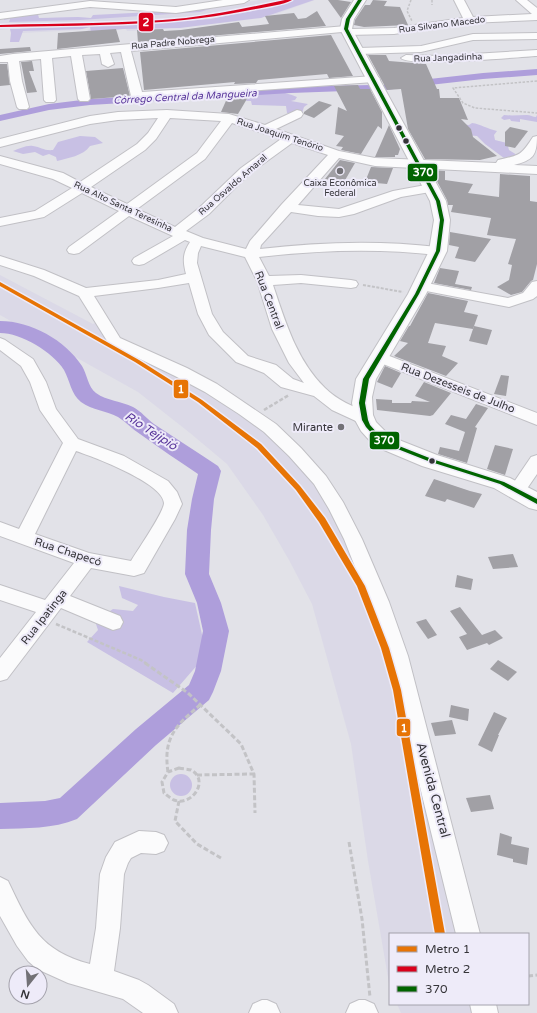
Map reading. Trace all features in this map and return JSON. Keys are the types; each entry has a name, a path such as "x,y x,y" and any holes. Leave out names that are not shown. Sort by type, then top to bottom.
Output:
{"main road":[{"path":"360,0 348,20 347,31 374,79 438,201 442,212 442,232 438,251 419,290 366,379 362,393 364,418 369,428 380,438 399,449 422,458 502,483 518,490 537,502"}],"street":[{"path":"5,13 90,4 113,4 166,10 244,0"},
{"path":"459,0 469,20"},
{"path":"521,0 537,13"},
{"name":"Rua Silvano Macedo","path":"347,31 387,31 469,20 537,17"},
{"name":"Rua Padre Nobrega","path":"0,59 76,51 347,31"},
{"path":"359,52 421,49 459,38 537,36"},
{"path":"126,47 137,96 374,79"},
{"path":"104,49 108,64"},
{"path":"76,51 84,100"},
{"name":"Rua Jangadinha","path":"359,52 425,60 537,53"},
{"path":"46,54 50,100"},
{"path":"13,57 16,81 23,107"},
{"path":"0,222 39,214 83,187 141,147 152,136 167,114"},
{"name":"Rua Joaquim Tenório","path":"0,143 22,136 97,119 118,116 167,114 229,118 266,129 336,154 375,162 537,170"},
{"path":"266,129 297,114"},
{"path":"74,250 201,156 229,118"},
{"name":"Rua Osvaldo Amaral","path":"139,261 187,236 204,211 251,167 290,138"},
{"path":"478,166 501,164 524,158 528,155 537,140"},
{"path":"250,254 255,244 336,154"},
{"name":"Rua Alto Santa Teresinha","path":"0,160 42,171 83,187 140,217 227,250 250,254 292,249 375,246 438,251"},
{"path":"288,207 318,212 339,213 398,194 431,188"},
{"path":"187,236 190,250 189,256 205,314 217,335 237,355 247,362 270,369 295,386 319,392"},
{"name":"Rua Central","path":"250,254 264,281 280,329 297,363 319,392 338,406 364,418"},
{"path":"0,260 46,276 84,293 150,285 195,277"},
{"path":"264,281 301,279 351,284"},
{"path":"419,290 509,302 521,300 528,296 533,292 537,285"},
{"name":"Avenida Central","path":"84,293 114,341 205,385 270,428 296,452 320,480 337,507 353,539 379,602 398,656 468,933"},
{"path":"0,343 28,363 38,382 48,410 72,443 24,537"},
{"name":"Rua Dezesseis de Julho","path":"379,357 537,419"},
{"name":"Rua Chapecó","path":"0,529 87,560 131,569 136,568 166,519 173,504 171,496 162,485 137,470 118,460 72,443"},
{"path":"518,490 537,461"},
{"name":"Rua Ipatinga","path":"0,673 87,560"},
{"path":"0,592 50,609 113,622"},
{"path":"100,979 108,928 112,874 118,857 123,850 139,842 156,843"},
{"path":"0,889 24,936 38,953 54,964 74,973 100,979 131,990 165,1013"},
{"path":"262,1013 267,1013"}],"path":[{"path":"411,0 407,11 416,28"},
{"path":"432,0 432,5"},
{"path":"537,81 453,88 463,103 475,108 537,113"},
{"path":"351,284 419,290"},
{"path":"254,417 293,392"},
{"path":"50,609 141,660 188,693 241,744 254,774 256,813"},
{"path":"168,772 165,758 168,740 178,722 199,704"},
{"path":"173,769 191,769 197,775 200,783 196,794 185,800 173,800 164,793 162,782 168,772 173,769"},
{"path":"197,775 254,774"},
{"path":"179,801 175,820 196,844 221,858"},
{"path":"349,842 358,880 366,941 365,1008"}],"shaded area":[{"path":"259,0 315,0 273,15 164,29 86,31 90,29 89,27 80,30 21,33 20,28 0,30 0,20 76,17 91,18 204,10"},
{"path":"294,0 314,0 261,18 180,28 123,29 91,32 90,27 82,29 23,31 19,42 10,42 10,29 130,25 211,19"},
{"path":"210,9 200,12 80,20 9,22 10,19 4,20 3,16 37,11 39,18 91,18 93,15"},
{"path":"252,90 286,93 297,97 295,100 291,101 308,104 304,107 302,113 287,113 286,106 252,105 251,101 246,101"},
{"path":"504,115 527,115 536,117 537,115 537,122 520,119 520,122 511,121 510,119 504,120 501,118"},
{"path":"472,123 497,131 494,135 495,140 507,143 509,150 517,155 508,161 485,144 477,136 466,135 456,124 469,125"},
{"path":"80,136 95,137 103,143 90,146 75,156 57,161 56,157 49,154 43,156 35,152 23,154 13,151 30,146 53,150 58,142"},
{"path":"0,275 93,324 95,323 112,343 192,384 240,412 270,437 295,461 322,496 344,530 387,640 460,933 389,933 389,983 368,861 351,744 312,604 263,515 227,464 138,392 0,315"},
{"path":"119,586 195,603 203,639 199,663 173,693 87,642 98,630 95,621 113,609 133,611 138,605 122,598"},
{"path":"181,774 189,777 192,785 189,793 181,796 173,793 170,785 173,777"},
{"path":"397,1005 472,1005 473,1013 401,1013"}],"building":[{"path":"328,0 338,0 351,2 341,18"},
{"path":"373,0 387,1 384,6 400,7 408,25 364,27 354,25 355,20 365,5 370,5"},
{"path":"317,11 326,26 138,42 137,30 181,30 239,22 242,27 269,24 265,16 294,13 298,19 306,18"},
{"path":"116,29 120,42 57,49 58,33"},
{"path":"331,35 353,76 329,78 327,74 258,80 256,83 234,84 235,82 144,90 140,52"},
{"path":"30,47 31,51 0,54 0,49"},
{"path":"368,55 386,55 389,61 426,64 437,89 439,89 440,98 459,98 468,120 461,119 471,129 473,137 497,156 480,160 425,159 408,129 401,89 387,90"},
{"path":"32,61 34,71 29,71 37,92 27,93 21,62"},
{"path":"0,64 7,64 10,85 0,86"},
{"path":"123,68 130,96 91,99 86,71"},
{"path":"358,85 360,89 370,89 382,112 382,129 378,126 361,154 341,150 343,147 336,146 344,136 335,134 338,107 347,111 334,86"},
{"path":"251,92 238,114 221,112 229,94"},
{"path":"319,101 332,105 314,118 304,114 304,112"},
{"path":"389,125 400,149 398,155 395,155 395,157 375,157"},
{"path":"510,127 528,131 515,148 505,146 505,132"},
{"name":"Caixa Econômica Federal","path":"340,160 355,163 344,182 325,179"},
{"path":"371,167 393,168 387,184 365,182"},
{"path":"431,170 445,171 445,180 473,184 468,193 499,197 500,174 530,176 530,201 537,202 537,264 533,280 522,292 511,295 497,287 509,280 512,265 508,264 516,239 487,235 491,218 451,212 453,205 448,205 447,200"},
{"path":"450,232 491,239 475,262 455,258 459,247 449,245"},
{"path":"440,268 459,271 455,284 472,287 471,290 434,283"},
{"path":"428,293 468,301 464,312 478,315 473,329 435,323 428,343 446,346 442,356 458,363 446,376 394,356 408,343 400,341"},
{"path":"474,326 492,330 487,345 469,341"},
{"path":"385,366 401,373 392,388 377,382"},
{"path":"501,375 509,376 506,396 494,394"},
{"path":"424,382 451,393 433,415 430,416 377,410 376,399 392,400 392,403 411,403 412,401 430,402 415,396"},
{"path":"476,404 488,408 475,427 477,428 467,463 438,454 440,447 459,451 465,432 445,424 451,415 466,419"},
{"path":"495,445 513,449 505,475 487,469"},
{"path":"434,479 482,494 474,508 447,499 445,502 425,496"},
{"path":"513,554 518,567 493,569 488,557"},
{"path":"457,575 473,579 471,590 455,587"},
{"path":"460,607 482,635 495,630 503,638 489,645 487,643 467,650 459,637 467,634 450,611"},
{"path":"426,619 437,635 428,639 416,622"},
{"path":"498,660 517,672 508,681 490,669"},
{"path":"451,705 469,709 468,721 449,717"},
{"path":"494,712 507,718 498,735 492,752 478,745"},
{"path":"452,720 456,734 435,736 431,723"},
{"path":"490,795 494,809 471,812 466,798"},
{"path":"500,833 512,837 511,844 529,848 527,865 513,862 513,859 497,855"}],"waterway":[{"name":"Córrego Central da Mangueira","path":"385,87 483,76 537,72"},
{"name":"Córrego Central da Mangueira","path":"0,118 49,107 90,102 291,90 370,88"},
{"name":"Rio Tejipió","path":"0,327 19,329 41,339 68,361 73,368 84,393 87,396 91,399 126,412 147,429 210,471 203,499 199,530 197,574 209,603 216,631 208,671 200,692 146,737 67,810 45,814 0,816"}],"metro line":[{"name":"2","path":"0,26 116,23 185,19 238,11 290,0"},
{"name":"1","path":"0,284 137,361 200,401 259,446 298,488 322,520 361,586 385,648 397,690 440,933"}],"transit line":[{"name":"370","path":"360,0 348,19 346,29 438,201 442,220 438,251 417,294 366,379 362,403 365,420 377,436 392,445 430,460 502,483 537,502"}],"place":[{"name":"Caixa Econômica Federal","path":"340,171"},
{"name":"Mirante","path":"341,427"}]}
